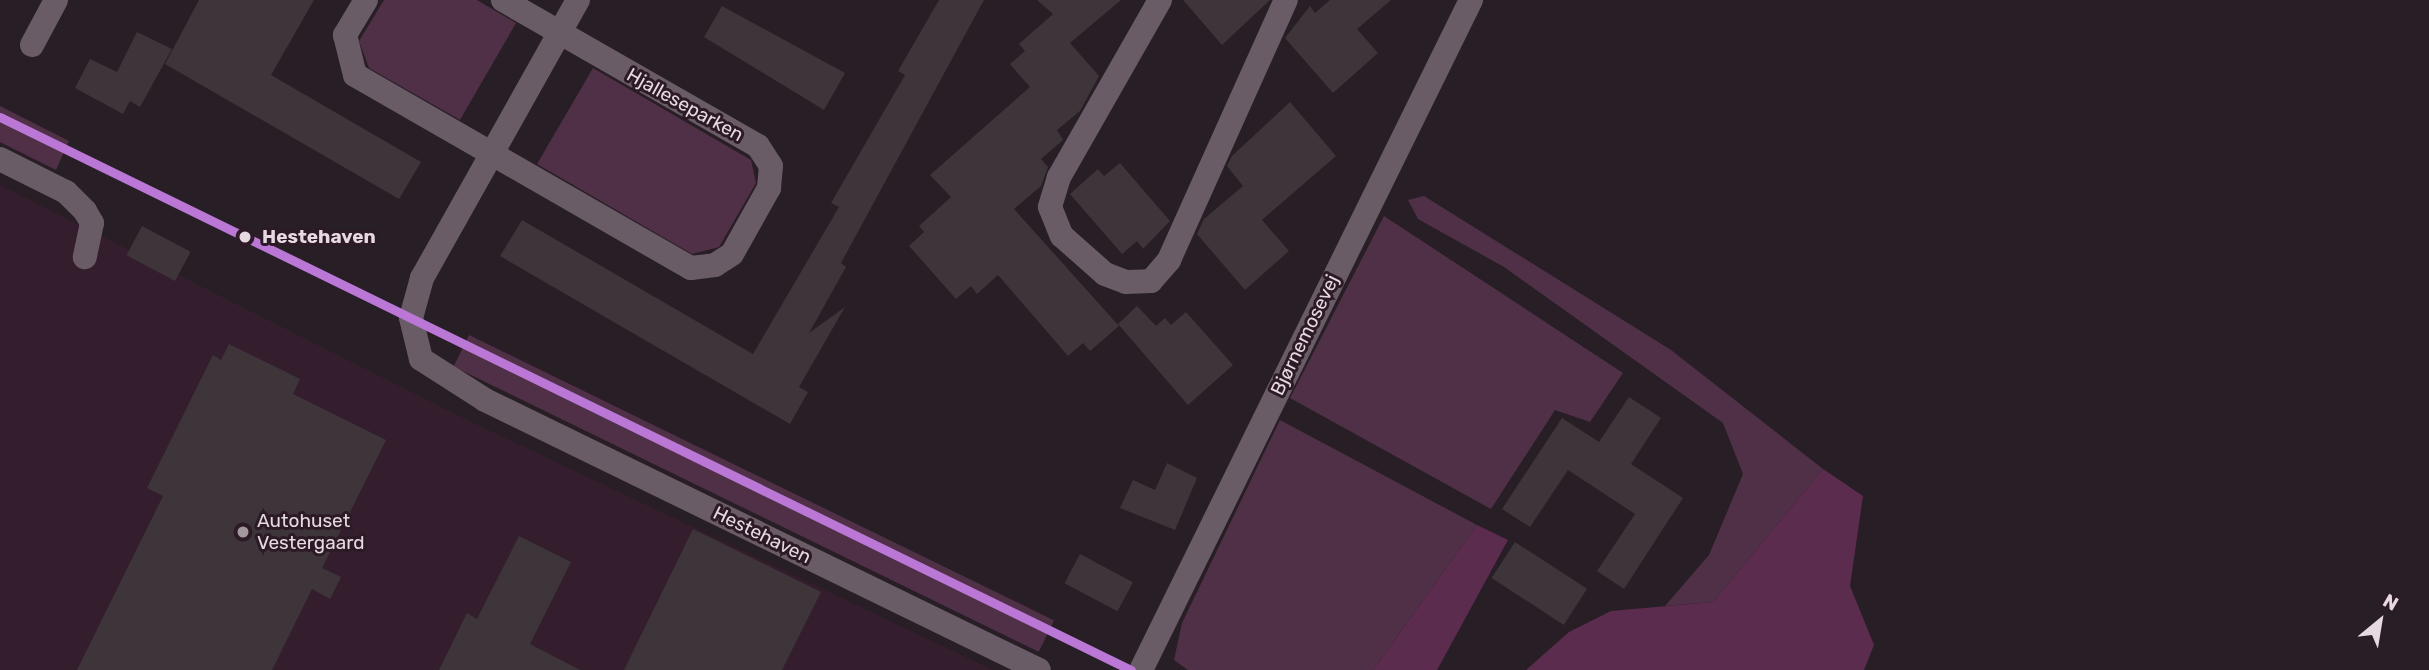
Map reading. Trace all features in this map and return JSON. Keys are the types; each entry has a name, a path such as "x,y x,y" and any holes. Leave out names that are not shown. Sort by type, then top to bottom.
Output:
{"street":[{"path":"33,45 56,0"},
{"name":"Hjalleseparken","path":"366,0 345,36 355,75 691,268 715,265 732,254 769,188 771,166 758,146 503,0"},
{"path":"489,152 578,0"},
{"path":"1160,0 1059,177 1050,207 1062,236 1105,274 1126,282 1151,281 1169,260 1286,0"},
{"name":"Bjørnemosevej","path":"1141,670 1471,0"},
{"name":"Hestehaven","path":"489,152 422,278 411,318 421,359 485,400 1039,670"},
{"path":"0,159 66,192 85,211 92,223 85,257"}],"shaded area":[{"path":"384,0 477,0 516,23 460,120 369,68 359,41"},
{"path":"593,68 751,160 756,183 719,247 692,254 537,164"},
{"path":"0,106 69,141 56,170 0,142"},
{"path":"0,185 453,413 993,670 0,670"},
{"path":"1424,196 1671,350 1823,469 1713,602 1665,606 1709,555 1743,474 1723,423 1504,267 1418,219 1408,200"},
{"path":"1384,216 1623,373 1590,422 1555,410 1491,509 1290,398"},
{"path":"469,335 1054,620 1039,652 454,366"},
{"path":"1280,420 1477,525 1373,670 1188,670 1174,660 1182,623"},
{"path":"1823,469 1863,496 1850,586 1874,645 1864,670 1526,670 1569,632 1611,611 1713,602"},
{"path":"1477,525 1508,540 1437,670 1373,670"}],"building":[{"path":"199,0 314,0 271,75 421,162 399,199 165,64"},
{"path":"939,0 984,0 841,263 846,267 809,333 845,307 799,387 808,392 790,424 500,256 522,220 753,354 839,207 831,203 905,75 898,71"},
{"path":"1037,0 1121,0 1070,43 1099,76 1080,111 1057,130 1063,140 1041,159 1048,167 1041,186 1014,209 1119,326 1090,351 1083,343 1068,356 998,275 977,294 971,286 956,299 909,246 924,232 919,226 951,197 930,175 1030,87 1010,64 1025,51 1019,44 1053,14"},
{"path":"1183,0 1270,0 1222,45"},
{"path":"1330,0 1391,0 1357,29 1378,53 1333,93 1285,38 1310,6 1315,13"},
{"path":"722,6 845,73 824,110 704,37"},
{"path":"137,32 172,49 140,107 130,101 123,114 75,88 90,59 117,72"},
{"path":"1290,102 1336,156 1262,220 1289,251 1245,290 1197,234 1204,219 1243,186 1227,166 1232,156"},
{"path":"1120,163 1170,221 1143,249 1137,241 1122,254 1070,194 1098,169 1104,176"},
{"path":"142,226 191,252 175,281 127,255"},
{"path":"1137,306 1156,326 1165,318 1171,325 1186,312 1233,365 1188,405 1118,324"},
{"name":"Autohuset Vestergaard","path":"229,344 300,379 293,394 386,440 322,568 341,577 330,599 312,589 272,670 77,670 163,496 147,488 213,355 221,360"},
{"path":"1629,397 1661,418 1631,464 1683,498 1624,589 1597,571 1635,514 1568,470 1530,527 1502,509 1562,418 1599,442"},
{"path":"1167,463 1197,478 1175,530 1120,508 1133,480 1155,490"},
{"path":"693,529 821,592 782,670 624,670"},
{"path":"519,536 571,562 530,644 580,670 439,670 467,613 477,619"},
{"path":"1515,542 1587,589 1564,625 1492,578"},
{"path":"1080,554 1133,582 1117,611 1065,583"}],"transit line":[{"path":"0,117 1131,670"}],"place":[{"name":"Hestehaven","path":"245,237"},
{"name":"Autohuset Vestergaard","path":"243,532"}]}
